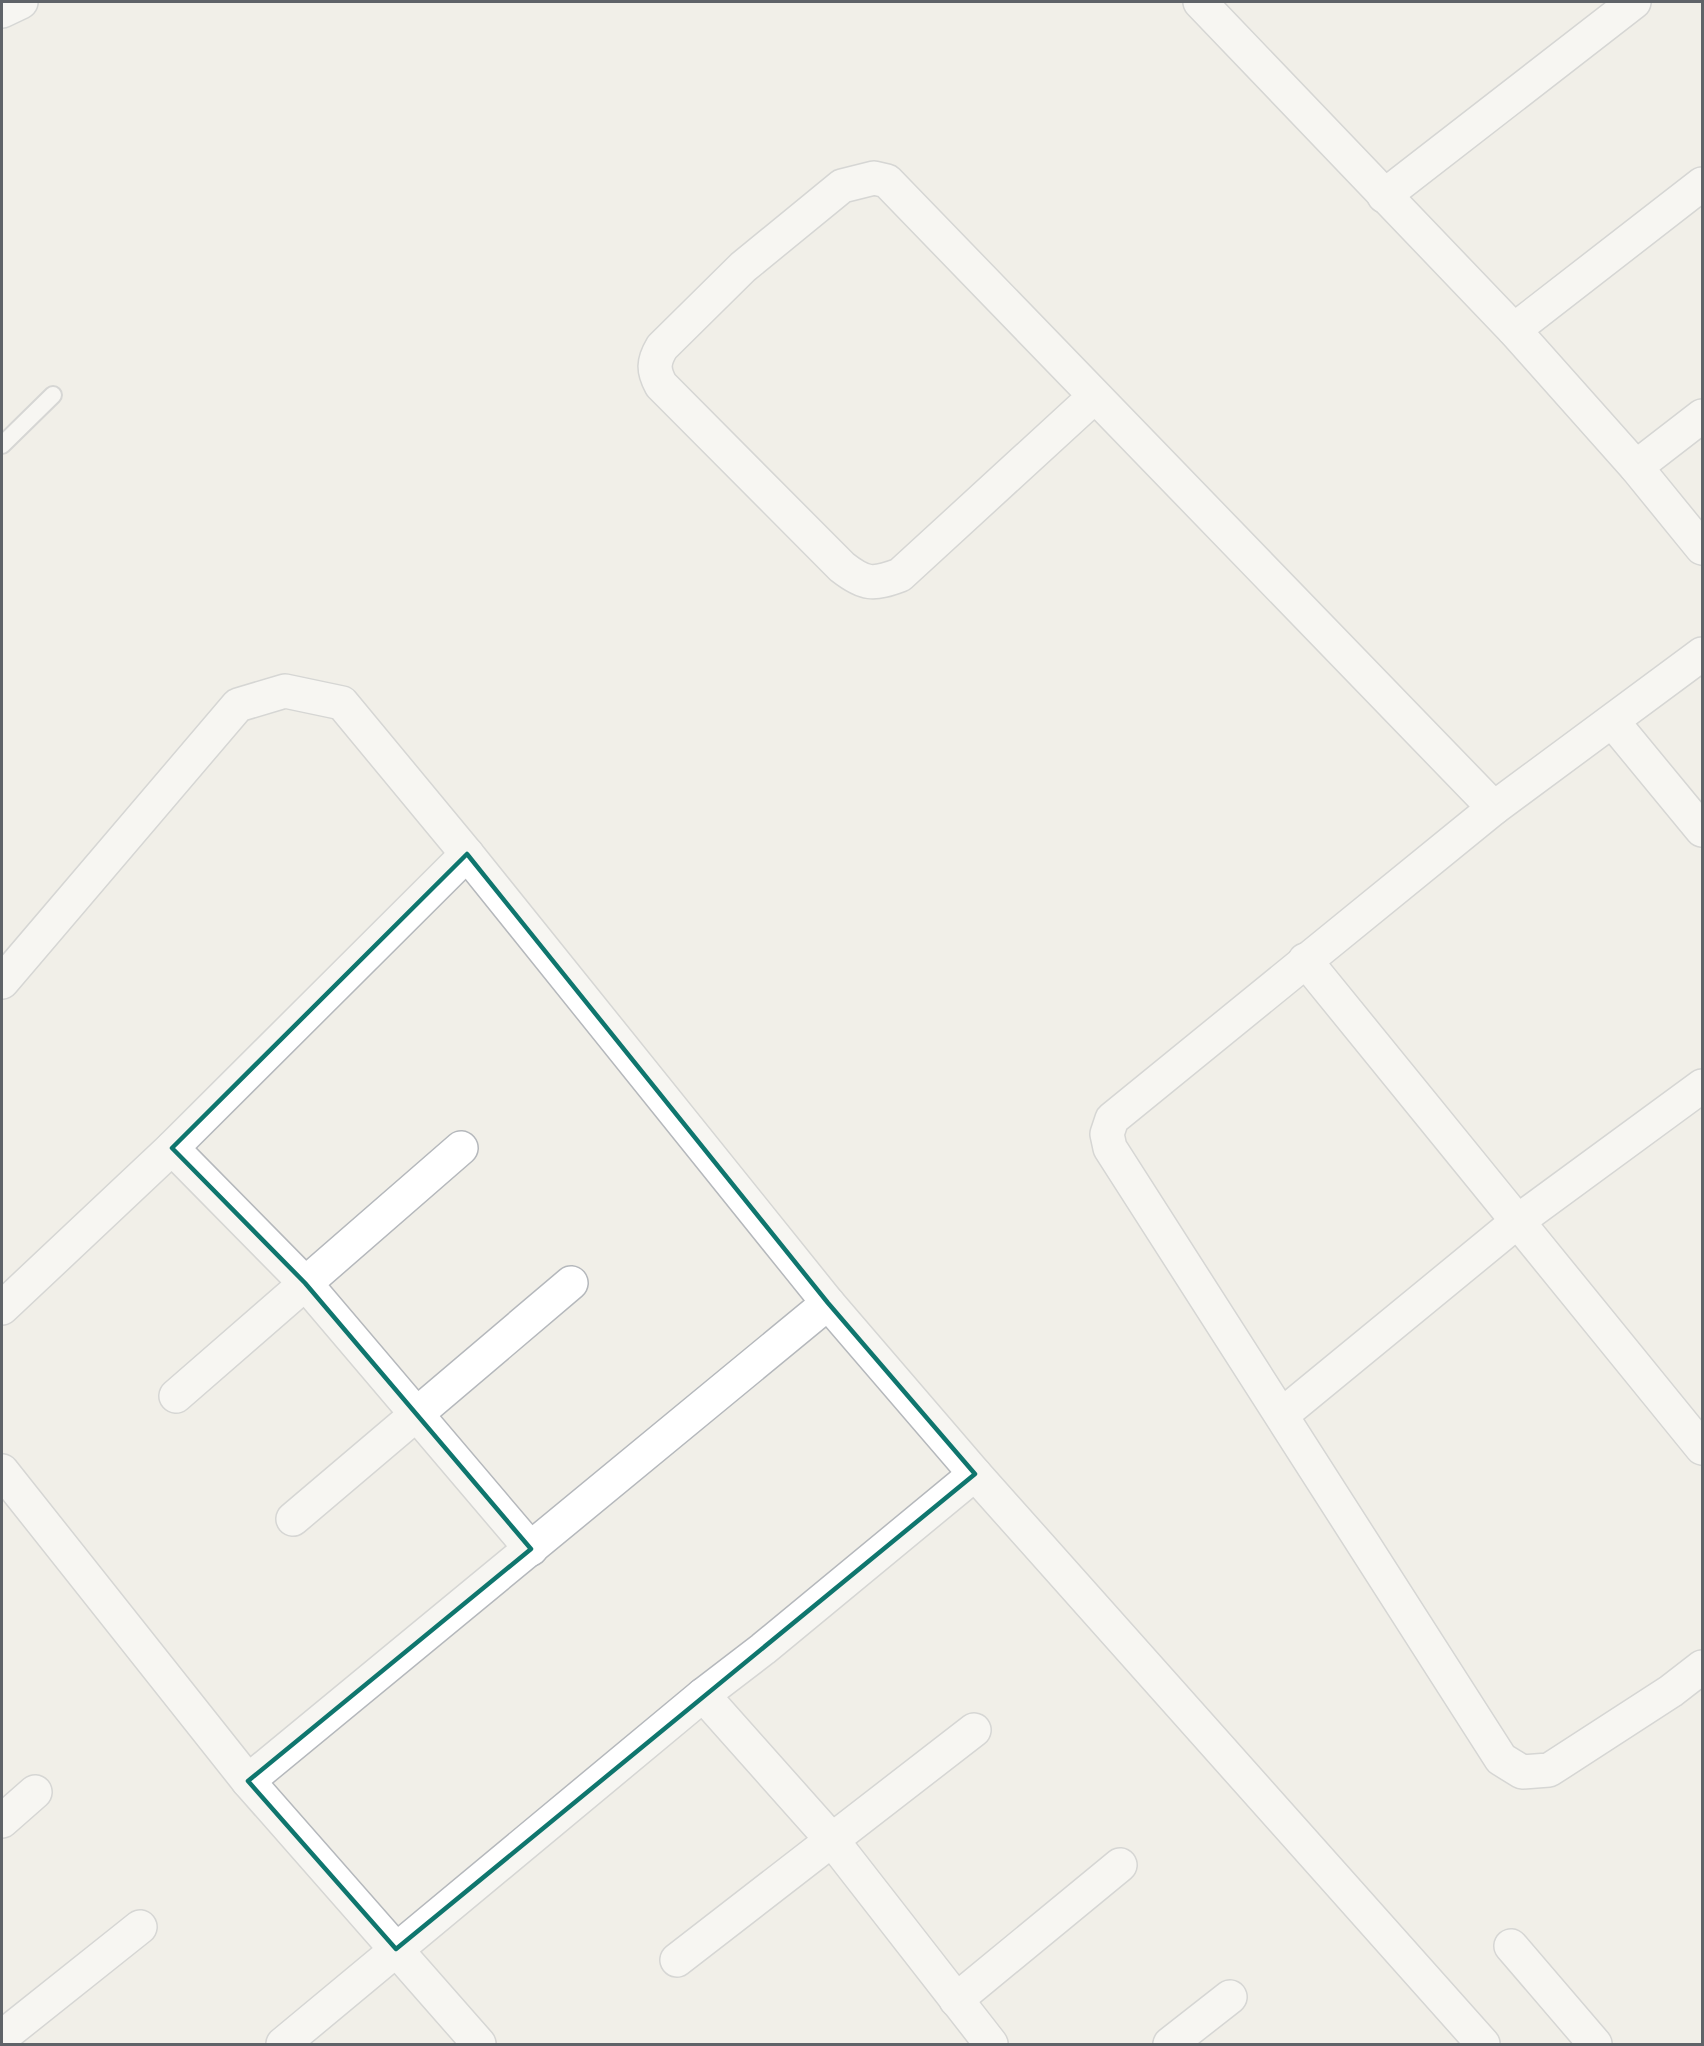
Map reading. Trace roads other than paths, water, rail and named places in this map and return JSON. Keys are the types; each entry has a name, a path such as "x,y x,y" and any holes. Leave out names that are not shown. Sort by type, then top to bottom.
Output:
{"street":[{"path":"2,11 21,2"},
{"path":"1384,196 1634,2"},
{"path":"1209,4 1384,196 1514,330 1636,467 1702,548"},
{"path":"1094,397 900,575 879,583 860,580 842,567 661,385 655,373 654,361 662,347 743,267 842,186 874,177 887,181 1494,808"},
{"path":"1514,330 1702,184"},
{"path":"1636,467 1702,416"},
{"path":"1702,654 1494,808 1305,960 1112,1119 1107,1134 1110,1148 1283,1414 1501,1759 1522,1772 1549,1770 1671,1691 1702,1666"},
{"path":"2,982 238,705 285,691 342,703 467,854 828,1303 975,1474 1483,2044"},
{"path":"1613,722 1702,830"},
{"path":"2,1308 172,1148 467,854"},
{"path":"1305,960 1702,1448"},
{"path":"1283,1414 1518,1221 1702,1086"},
{"path":"172,1148 305,1283 531,1549"},
{"path":"176,1396 461,1148"},
{"path":"293,1520 570,1283"},
{"path":"248,1780 392,1659 531,1549 828,1303"},
{"path":"2,1471 248,1780 479,2044"},
{"path":"283,2044 703,1695 764,1649 975,1474"},
{"path":"703,1695 832,1840 991,2044"},
{"path":"677,1960 974,1730"},
{"path":"2,1821 35,1792"},
{"path":"956,2000 1120,1865"},
{"path":"2,2037 140,1927"},
{"path":"1511,1946 1595,2044"},
{"path":"1170,2044 1230,1997"}],"lane":[{"path":"2,445 53,395"}]}
